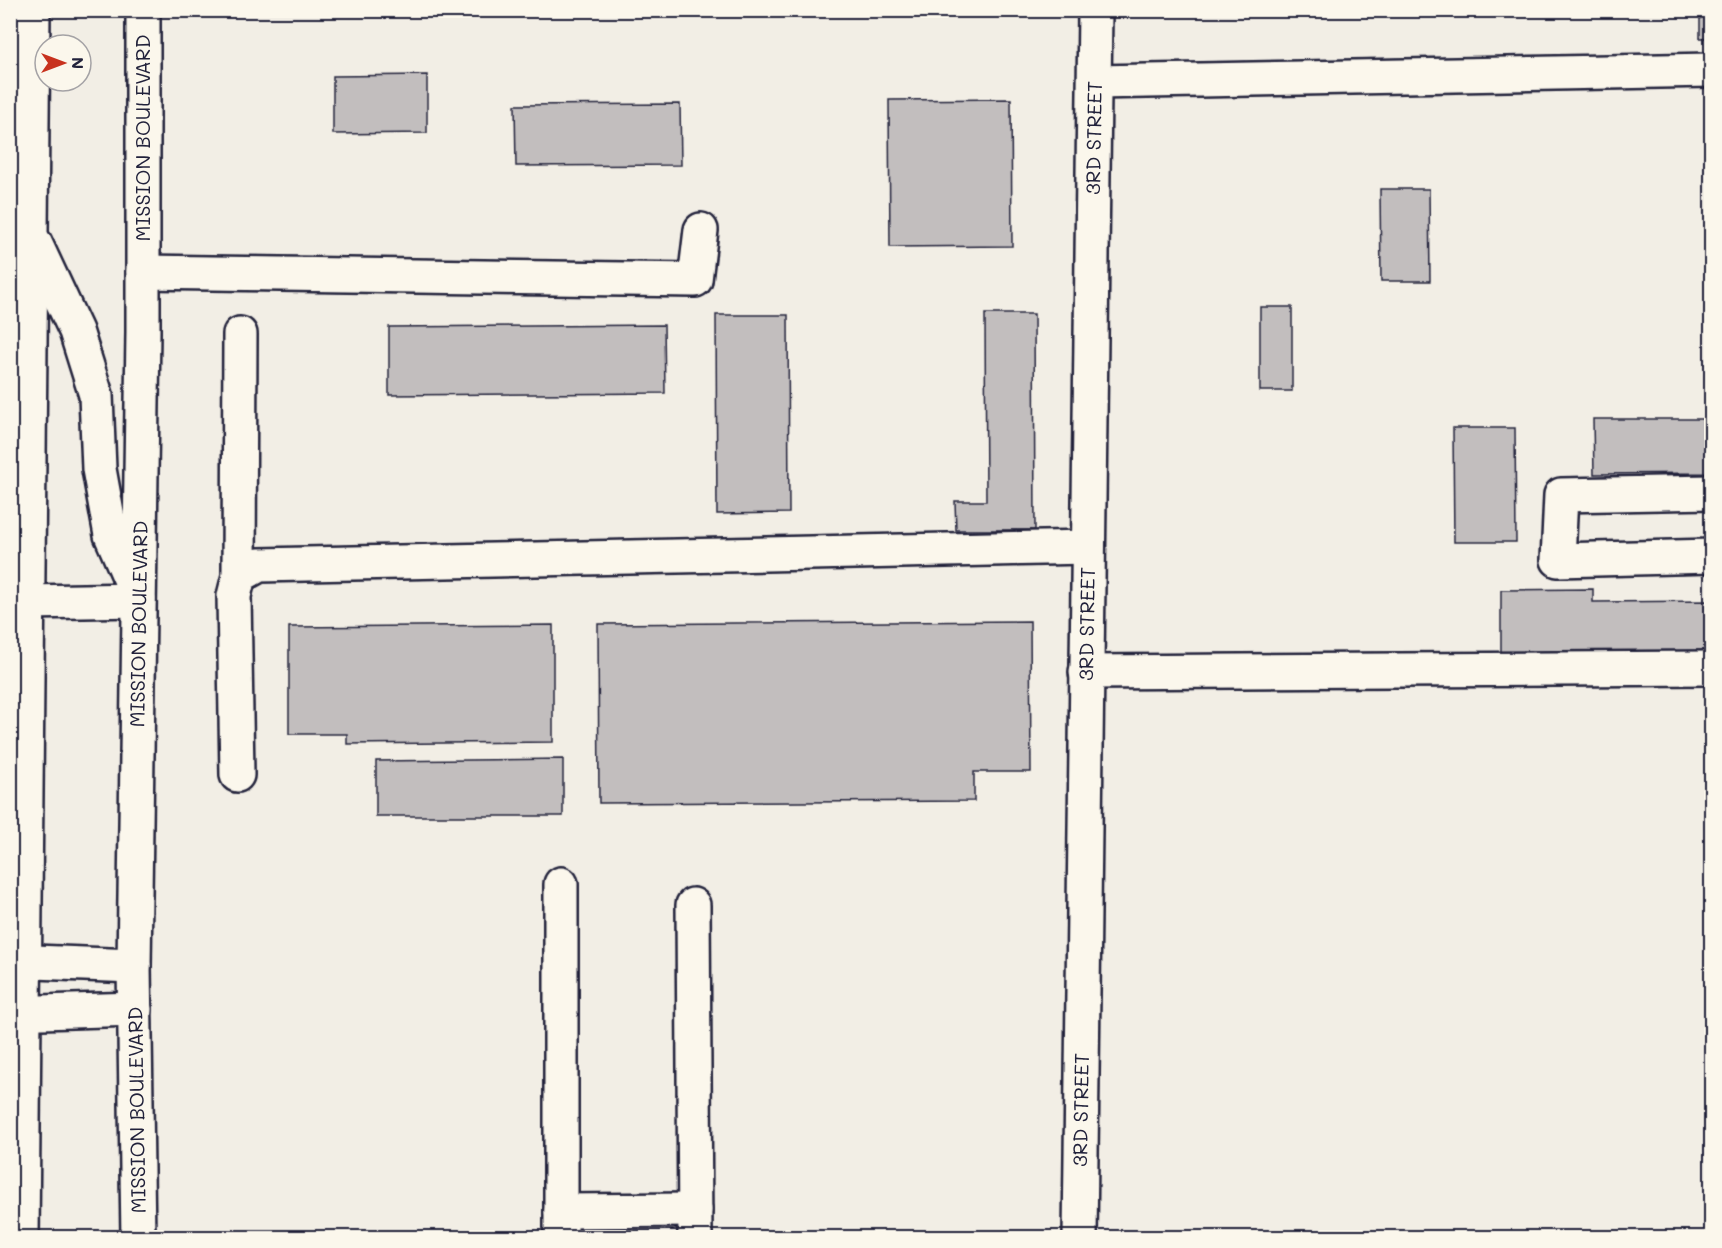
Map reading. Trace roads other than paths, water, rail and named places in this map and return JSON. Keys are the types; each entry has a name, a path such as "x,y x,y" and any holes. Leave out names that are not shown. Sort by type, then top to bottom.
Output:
{"main road":[{"path":"22,1238 17,961 27,602 20,383 31,233 21,149 33,10"},
{"name":"MISSION BOULEVARD","path":"138,1238 134,966 143,272 143,10"},
{"name":"3RD STREET","path":"1080,1238 1095,10"},
{"path":"1095,82 1712,70"},
{"path":"143,272 695,280 701,230"},
{"path":"27,602 139,600 111,535 99,469 96,395 76,331 31,233"},
{"path":"237,775 234,596 239,576 240,334"},
{"path":"1712,492 1561,495 1558,560 1712,556"},
{"path":"239,576 259,565 1088,547"},
{"path":"1086,672 1712,668"},
{"path":"561,884 561,1224 695,1224 693,904"},
{"path":"17,961 134,966"},
{"path":"17,1013 135,1009"}]}
